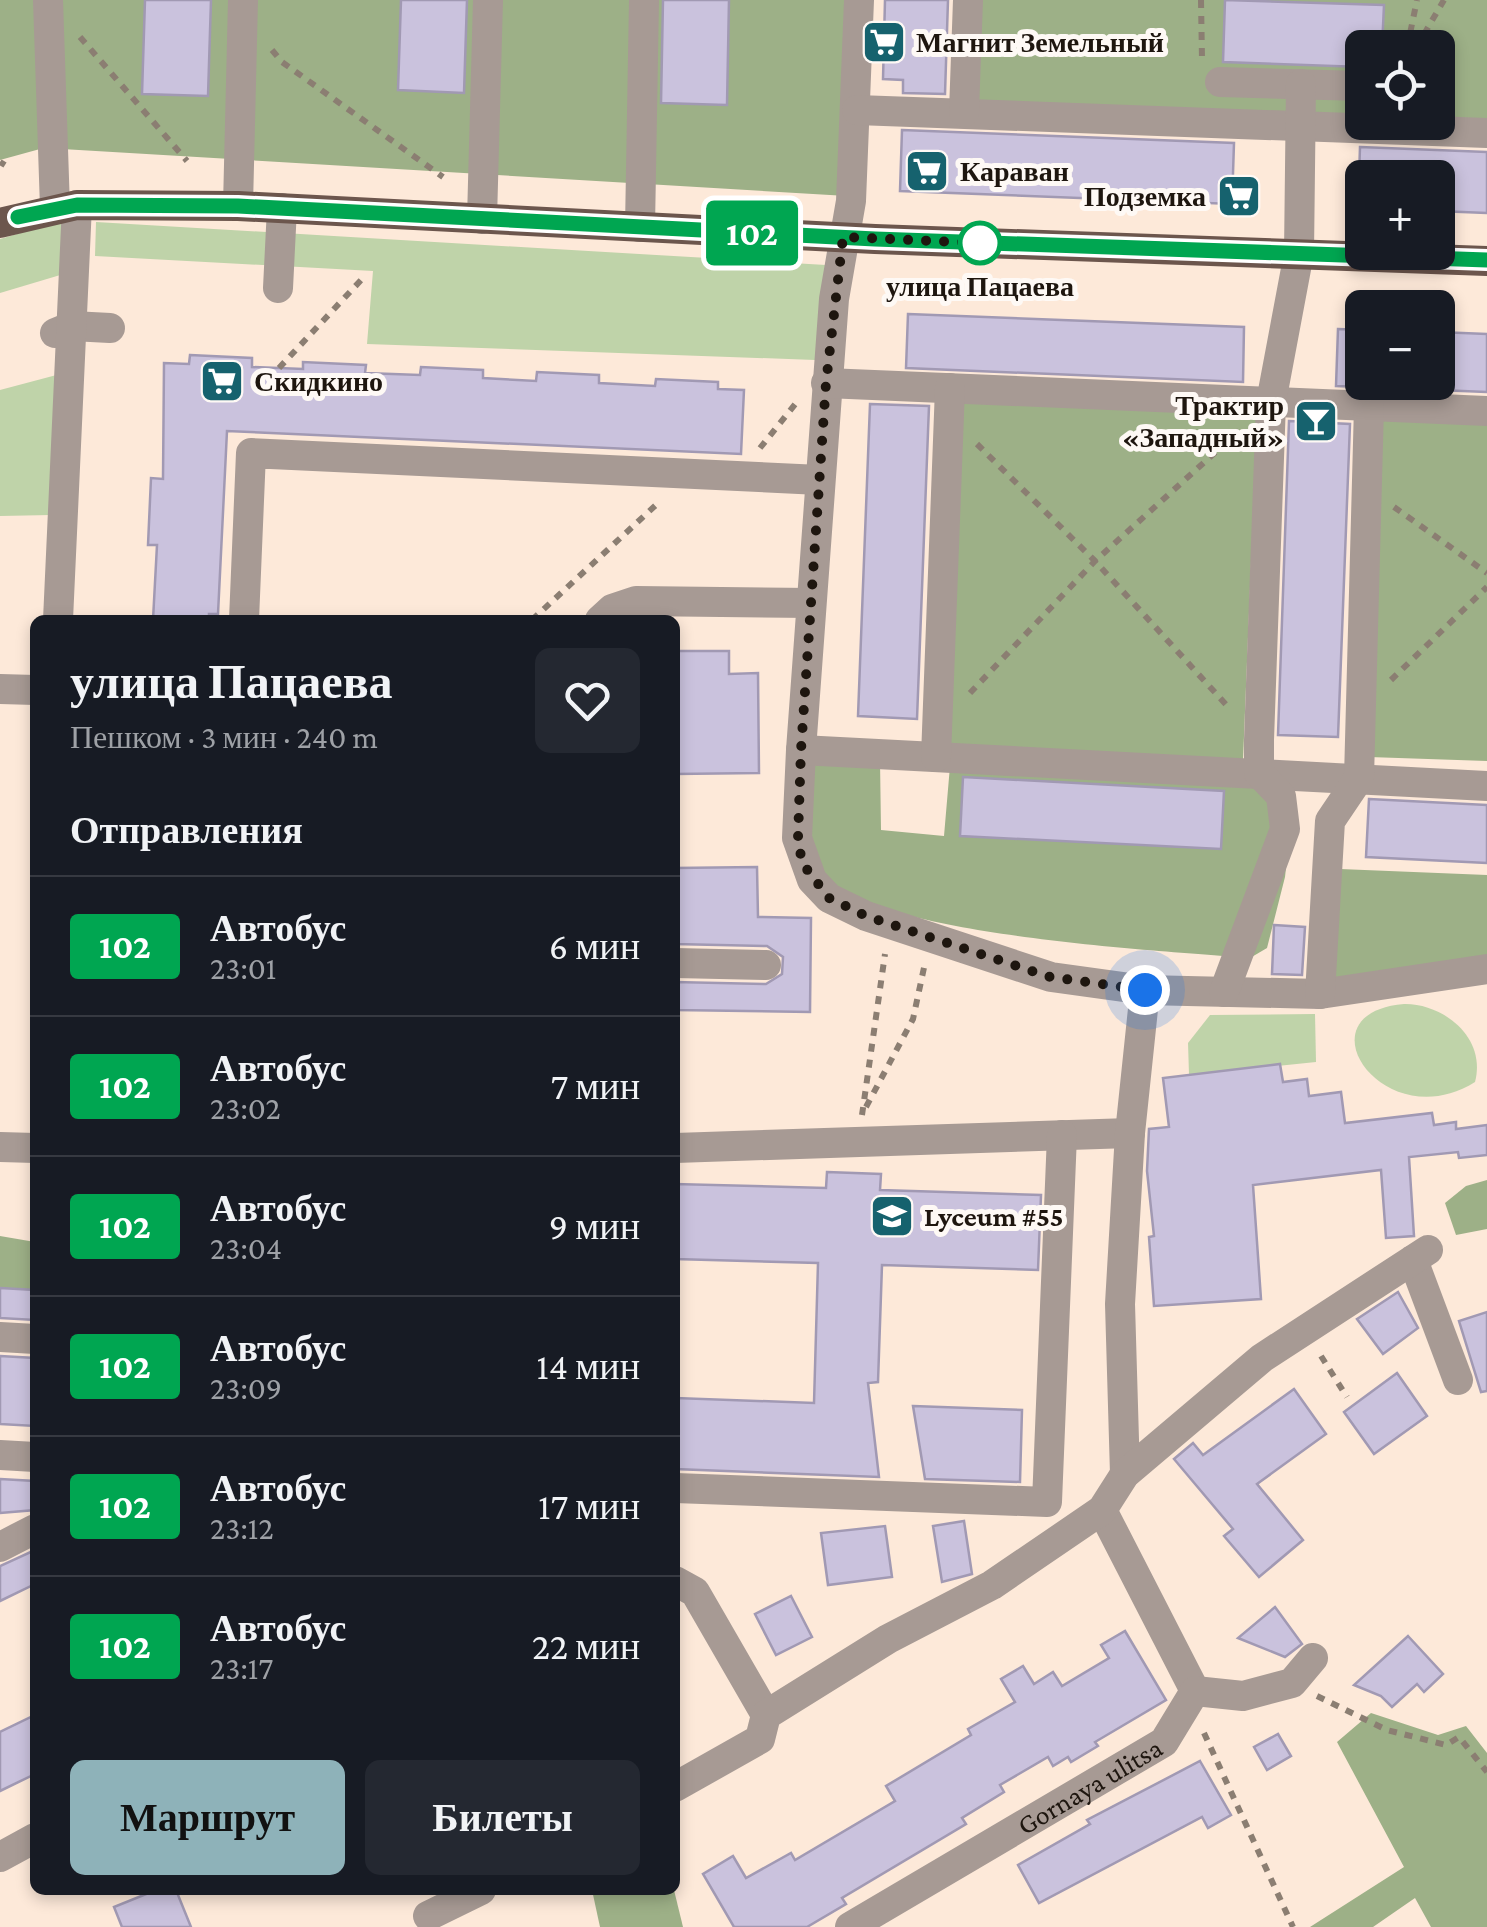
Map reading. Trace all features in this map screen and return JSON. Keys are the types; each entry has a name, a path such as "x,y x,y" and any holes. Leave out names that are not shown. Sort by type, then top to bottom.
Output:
{"main road":[{"path":"9,220 66,206 238,206 843,237 1487,260"}],"street":[{"path":"48,0 66,206 58,615"},
{"path":"482,219 488,0"},
{"path":"640,226 644,0"},
{"path":"859,0 852,201 843,237 827,374 801,750 798,838 802,863 829,898 889,923 1050,977 1145,990 1320,994 1487,968"},
{"path":"964,112 968,0"},
{"path":"238,206 242,6"},
{"path":"1220,82 1345,85"},
{"path":"1224,992 1285,829 1281,796 1259,773 1259,740 1271,402 1299,254 1301,84"},
{"path":"857,110 1487,134"},
{"path":"278,288 282,208"},
{"path":"62,330 110,328"},
{"path":"827,374 950,402 1271,402 1487,412"},
{"path":"937,742 950,402"},
{"path":"1320,994 1330,821 1359,778 1369,406"},
{"path":"244,615 251,453 820,480"},
{"path":"605,615 636,601 811,603"},
{"path":"0,689 30,690"},
{"path":"801,750 937,742 1259,773 1487,786"},
{"path":"680,964 766,965"},
{"path":"1125,1474 1120,1304 1130,1133 1145,990"},
{"path":"680,1147 860,1127 1062,1135 1130,1133"},
{"path":"680,1488 1047,1502 1062,1135"},
{"path":"0,1147 30,1148"},
{"path":"766,1715 888,1638 992,1585 1102,1510 1125,1474 1262,1358 1420,1255 1458,1380"},
{"path":"0,1337 30,1339"},
{"path":"0,1454 30,1457"},
{"path":"1102,1510 1194,1691 1243,1696 1292,1683 1313,1658"},
{"path":"0,1546 30,1531"},
{"path":"680,1584 696,1592 766,1715 760,1739 680,1785"},
{"name":"Gornaya ulitsa","path":"850,1927 1164,1742 1194,1691"},
{"path":"0,1857 30,1841"},
{"path":"428,1916 470,1895"}],"path":[{"path":"1201,0 1203,71 1220,82"},
{"path":"1410,30 1417,0"},
{"path":"1426,30 1444,0"},
{"path":"242,6 282,62 443,176"},
{"path":"74,29 187,161"},
{"path":"278,368 362,279"},
{"path":"736,476 827,374"},
{"path":"950,402 1259,740"},
{"path":"937,742 1095,562 1271,402"},
{"path":"537,615 598,554 692,474"},
{"path":"1390,504 1487,573"},
{"path":"1360,711 1487,587"},
{"path":"860,1127 889,923"},
{"path":"860,1127 913,1019 931,937"},
{"path":"1304,1330 1347,1397"},
{"path":"1292,1683 1386,1730 1446,1745 1459,1738 1487,1772"},
{"path":"1194,1691 1204,1734 1292,1927"}],"green space":[{"path":"0,0 40,0 40,149 0,160"},
{"path":"61,0 850,0 847,196 62,149"},
{"path":"976,0 1487,0 1487,126 1455,123 1455,30 1345,30 1345,120 973,106"},
{"path":"68,219 67,273 0,293 0,239"},
{"path":"96,222 826,265 815,360 367,344 373,271 95,256"},
{"path":"64,373 51,515 0,516 0,390"},
{"path":"962,402 1257,413 1243,761 948,749"},
{"path":"1382,419 1487,423 1487,761 1369,757"},
{"path":"811,758 880,760 881,830 944,836 950,766 1295,786 1285,877 1267,948 1250,958 1025,937 902,914 855,897 826,877 813,851 809,820"},
{"path":"1340,869 1487,875 1487,956 1332,980"},
{"path":"1404,1004 1432,1009 1458,1025 1474,1050 1475,1082 1441,1095 1410,1095 1384,1085 1365,1068 1355,1048 1357,1028 1373,1012"},
{"path":"1315,1014 1316,1062 1189,1075 1188,1043 1210,1015"},
{"path":"1487,1180 1487,1229 1456,1235 1445,1203 1466,1186"},
{"path":"0,1236 30,1241 30,1290 0,1288"},
{"path":"1371,1713 1438,1735 1466,1726 1487,1753 1487,1927 1431,1927 1415,1898 1373,1927 1310,1927 1404,1867 1337,1742"},
{"path":"593,1895 675,1895 683,1927 600,1927"}],"building":[{"path":"145,0 211,0 208,96 142,94"},
{"path":"401,0 467,0 464,93 398,90"},
{"path":"663,0 729,0 727,105 661,103"},
{"path":"885,0 948,0 945,94 903,93 903,80 883,79"},
{"path":"1225,0 1384,5 1383,30 1345,30 1345,66 1223,62"},
{"path":"902,130 1234,143 1232,204 900,191"},
{"path":"1360,147 1487,152 1487,213 1455,212 1455,160 1360,160"},
{"path":"908,314 1244,327 1243,382 906,368"},
{"path":"1338,329 1345,329 1345,386 1336,386"},
{"path":"1455,333 1487,334 1487,392 1455,391"},
{"path":"190,355 252,358 252,367 303,369 303,362 366,365 365,373 420,375 421,367 483,370 483,378 536,381 537,372 599,375 599,383 655,386 656,379 718,382 718,389 744,390 741,454 227,431 218,614 153,615 157,545 148,545 151,478 163,479 164,363 189,364"},
{"path":"870,404 929,406 917,719 858,716"},
{"path":"1289,421 1350,424 1338,737 1278,735"},
{"path":"680,651 729,651 729,674 758,673 759,773 680,774"},
{"path":"963,777 1224,791 1221,849 960,836"},
{"path":"1369,799 1487,805 1487,863 1366,857"},
{"path":"757,867 758,917 811,918 810,1012 680,1010 680,982 766,984 782,974 783,957 767,946 680,944 680,868"},
{"path":"1274,925 1305,927 1302,975 1272,974"},
{"path":"1280,1064 1283,1082 1307,1079 1309,1096 1341,1092 1345,1123 1432,1113 1434,1125 1456,1122 1456,1129 1487,1125 1487,1155 1459,1158 1458,1152 1409,1157 1414,1236 1386,1238 1381,1170 1253,1185 1261,1299 1154,1306 1149,1237 1154,1236 1147,1171 1149,1129 1169,1127 1163,1078"},
{"path":"827,1172 881,1174 880,1190 1041,1195 1038,1270 882,1265 878,1382 868,1383 879,1477 680,1469 680,1398 814,1403 818,1263 680,1259 680,1184 826,1188"},
{"path":"0,1288 30,1290 30,1320 0,1318"},
{"path":"1398,1292 1418,1328 1383,1354 1357,1319"},
{"path":"1487,1312 1487,1391 1481,1392 1459,1321"},
{"path":"0,1356 30,1358 30,1426 0,1424"},
{"path":"1397,1373 1427,1416 1374,1454 1344,1412"},
{"path":"1294,1389 1326,1434 1257,1484 1303,1540 1259,1577 1224,1536 1233,1529 1174,1459 1193,1443 1203,1455"},
{"path":"913,1406 1022,1410 1020,1482 925,1479"},
{"path":"0,1479 30,1481 30,1510 0,1513"},
{"path":"964,1521 972,1574 942,1582 933,1526"},
{"path":"885,1526 892,1577 828,1585 821,1533"},
{"path":"30,1552 30,1586 0,1601 0,1566"},
{"path":"791,1596 812,1637 776,1655 755,1614"},
{"path":"1275,1607 1302,1644 1285,1657 1238,1638"},
{"path":"1125,1631 1166,1700 1095,1742 1098,1746 1071,1762 1068,1757 1053,1766 1048,1757 1000,1785 1004,1792 962,1818 966,1824 842,1898 846,1904 807,1927 734,1927 703,1874 733,1856 746,1878 791,1853 795,1860 895,1801 886,1786 971,1735 968,1729 1015,1702 1001,1679 1023,1666 1034,1684 1053,1672 1062,1686 1109,1658 1101,1645"},
{"path":"1408,1636 1443,1674 1424,1692 1417,1684 1392,1707 1381,1696 1354,1685"},
{"path":"30,1717 30,1776 0,1791 0,1732"},
{"path":"1278,1734 1291,1756 1267,1770 1254,1747"},
{"path":"1200,1761 1231,1815 1208,1828 1202,1817 1039,1903 1018,1865 1090,1824 1087,1820"},
{"path":"144,1895 178,1895 191,1927 122,1927 114,1907"}],"bus line":[{"name":"102","path":"18,217 77,205 238,206 875,239 1487,260"}],"place":[{"name":"Магнит Земельный","path":"884,42"},
{"name":"Караван","path":"927,171"},
{"name":"Подземка","path":"1239,196"},
{"name":"улица Пацаева","path":"980,243"},
{"name":"Скидкино","path":"222,381"},
{"name":"Трактир «Западный»","path":"1316,421"},
{"name":"Lyceum #55","path":"892,1216"}],"route":[{"path":"980,243 843,237 826,383 801,750 799,850 812,880 843,907 1050,977 1145,990"}]}
